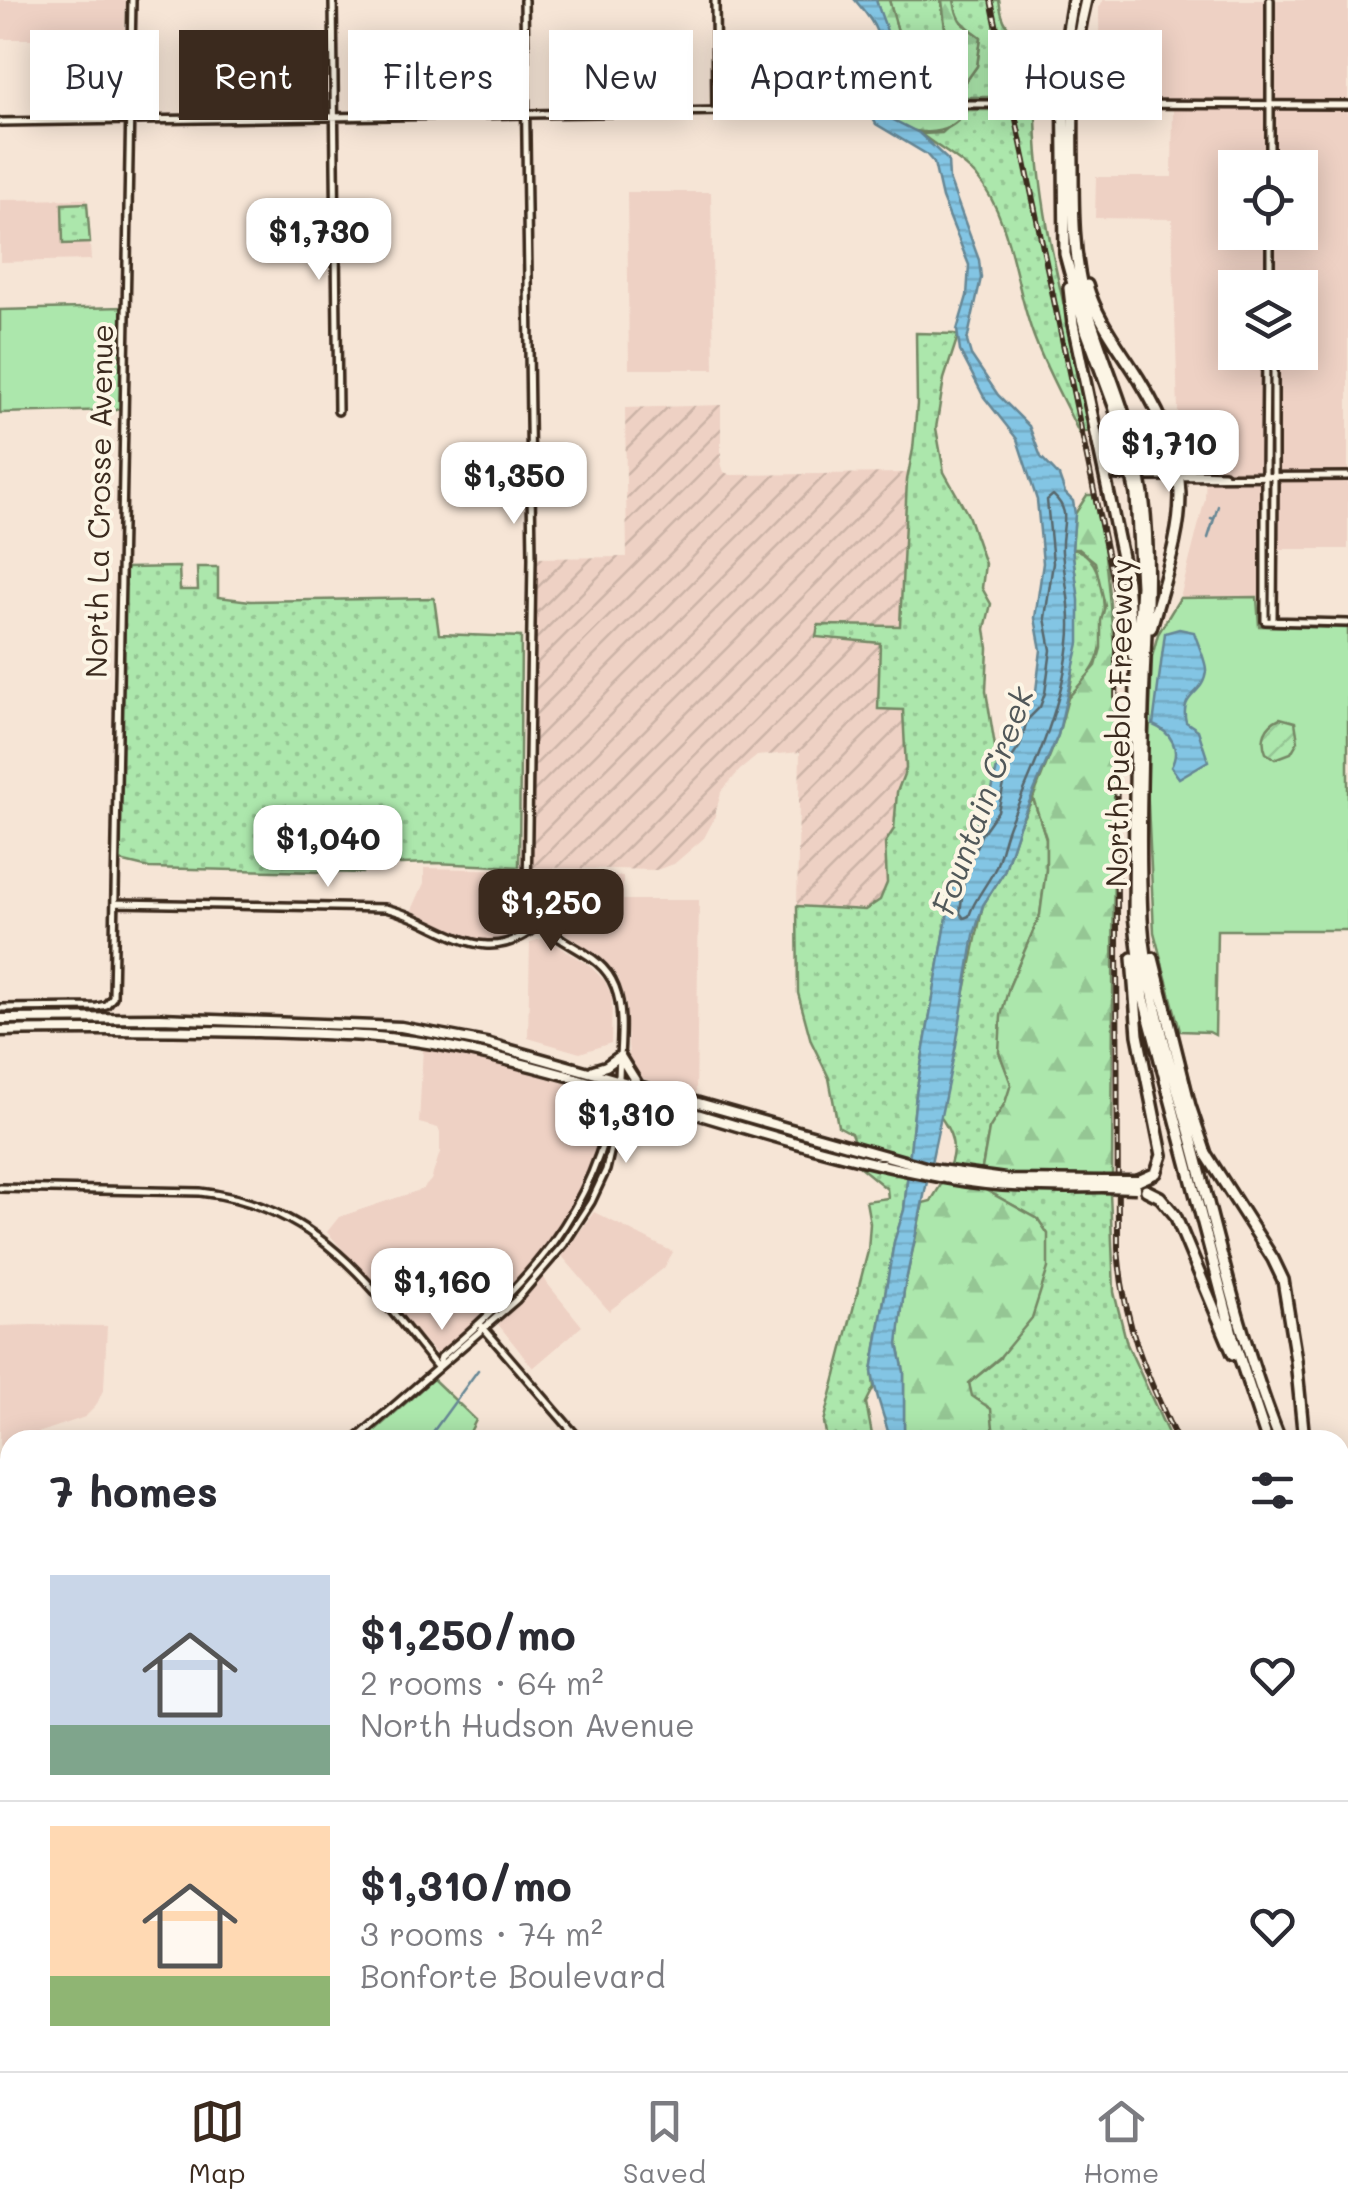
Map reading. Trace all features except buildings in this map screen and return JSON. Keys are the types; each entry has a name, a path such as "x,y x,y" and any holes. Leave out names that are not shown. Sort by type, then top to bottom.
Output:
{"highway":[{"name":"North Pueblo Freeway","path":"1073,0 1063,60 1064,254 1084,326 1132,456"},
{"name":"North Pueblo Freeway","path":"1086,0 1074,67 1074,239 1084,295 1124,413 1149,549 1142,783 1143,924 1151,983 1239,1318 1277,1430"},
{"path":"1074,239 1099,315 1150,398 1180,474 1177,540 1146,647"},
{"path":"1064,254 1073,324 1128,581 1136,674"},
{"name":"North Pueblo Freeway","path":"1139,495 1134,915 1144,999 1246,1384 1263,1430"},
{"path":"1134,915 1135,1010 1162,1155 1156,1173 1140,1186"},
{"path":"1143,924 1199,1136 1211,1163 1273,1258 1283,1280 1303,1430"},
{"path":"0,1019 178,1018 385,1025 464,1038 588,1071 897,1164"},
{"path":"0,1031 178,1030 391,1038 473,1052 897,1164 981,1180 1140,1186 1160,1197 1175,1214 1246,1384"},
{"path":"588,1071 606,1066 620,1056 638,1086"},
{"path":"598,1086 615,1115 644,1100"}],"street":[{"name":"North La Crosse Avenue","path":"132,0 132,30"},
{"path":"334,0 338,412"},
{"path":"524,0 525,30"},
{"path":"715,0 715,30"},
{"path":"1270,0 1270,150"},
{"path":"968,104 1348,105"},
{"path":"529,113 713,111"},
{"path":"159,119 348,117"},
{"path":"0,122 87,120"},
{"name":"North La Crosse Avenue","path":"0,1008 96,1007 109,1003 113,992 131,120"},
{"path":"366,1430 516,1300 555,1255 591,1202 606,1170 615,1115 622,1099 619,999 614,984 599,964 539,924 526,894 532,558 526,120"},
{"path":"1267,370 1270,476"},
{"path":"1273,370 1269,621 1348,622"},
{"path":"1108,476 1348,476"},
{"path":"115,903 385,908 407,913 462,942 479,946 517,940 539,924"},
{"path":"0,1188 200,1192 244,1200 282,1214 311,1230 341,1254 437,1367"},
{"path":"483,1326 571,1430"}],"shaded area":[{"path":"0,0 126,0 124,30 30,30 30,39 0,39"},
{"path":"1103,0 1348,0 1348,549 1270,549 1269,596 1180,598 1205,499 1207,445 1179,443 1172,219 1095,218 1096,177 1172,177 1173,104 1162,104 1162,30 1099,30"},
{"path":"627,192 711,192 714,369 629,369"},
{"path":"87,199 91,260 0,262 0,200"},
{"path":"721,405 721,463 724,472 731,475 908,473 902,601 906,769 897,792 897,911 797,906 800,752 757,756 740,770 721,792 704,838 674,864 656,870 526,867 532,558 627,557 625,408"},
{"path":"424,868 519,870 520,895 526,913 524,926 502,940 477,940 412,910 424,883"},
{"path":"537,873 623,876 623,900 699,900 696,1097 633,1075 626,1003 618,977 600,957 546,920 533,894 532,877"},
{"path":"546,938 589,965 605,981 612,997 611,1043 580,1053 528,1038 530,942"},
{"path":"423,1047 501,1064 594,1092 601,1096 606,1113 589,1172 552,1241 502,1300 437,1355 327,1232 339,1217 423,1189 431,1180 440,1152 440,1133 438,1128 419,1123"},
{"path":"594,1212 673,1252 664,1268 609,1311 562,1256"},
{"path":"542,1277 582,1326 533,1368 498,1324"},
{"path":"0,1326 107,1326 104,1388 96,1406 85,1417 47,1430 0,1430"}],"green space":[{"path":"876,0 889,0 898,30 885,30"},
{"path":"889,0 941,0 945,30 898,30"},
{"path":"942,0 954,0 960,19 981,37 977,66 968,79 968,30 946,30"},
{"path":"954,0 999,0 1002,15 1012,30 988,30 988,97 968,97 968,79 977,66 981,38 960,19"},
{"path":"968,110 988,110 988,120 1036,120 1048,231 1093,431 1079,433 1041,354 1006,234 989,194 970,170 921,134 942,133 956,120 968,120"},
{"path":"958,120 949,127 927,132 893,121"},
{"path":"87,203 90,243 63,244 62,204"},
{"path":"124,307 122,407 0,413 0,310"},
{"path":"916,333 958,336 944,379 936,428 944,472 968,515 985,564 982,588 991,604 985,629 986,691 998,765 988,808 972,830 955,872 916,1094 904,1210 883,1305 872,1371 874,1387 866,1403 871,1430 825,1430 824,1422 868,1251 870,1223 866,1201 888,1198 887,1189 860,1163 897,1170 898,1157 855,1144 851,1133 838,1126 829,1078 811,1041 798,993 797,906 865,910 880,900 887,883 885,843 894,829 897,792 906,769 903,710 878,709 880,643 816,637 818,625 900,626 907,480 917,404"},
{"path":"1087,495 1093,495 1104,545 1115,655 1112,1177 981,1174 989,1129 1011,1084 999,1052 1001,1016 1040,915 1046,838 1033,798 1068,698 1096,666 1101,648 1105,606 1095,562 1079,549 1072,549 1075,514"},
{"path":"1072,549 1093,564 1100,579 1104,614 1097,660 1068,698 1078,624"},
{"path":"179,567 180,590 198,590 197,567 218,567 218,597 250,601 434,598 439,634 521,637 519,867 363,865 362,873 149,868 120,861 123,578 127,568"},
{"path":"1257,597 1259,626 1348,628 1348,930 1217,930 1215,1035 1180,1031 1154,932 1147,783 1152,657 1158,634 1180,598"},
{"path":"1280,718 1295,722 1298,741 1291,753 1275,759 1266,753 1264,737 1267,728"},
{"path":"1033,798 1046,838 1040,915 1009,987 999,1052 1012,1084 989,1130 981,1174 949,1167 952,1140 939,1115 983,905 1004,872"},
{"path":"942,1183 980,1187 1038,1219 1048,1234 1048,1268 1032,1318 999,1358 969,1383 972,1396 991,1409 992,1430 904,1430 904,1372 898,1344 904,1290 923,1203 931,1201"},
{"path":"980,1187 1110,1192 1114,1292 1127,1344 1166,1430 992,1430 971,1396 969,1383 1000,1358 1038,1219"},
{"path":"433,1379 476,1420 471,1430 375,1430"}],"water":[{"name":"Fountain Creek","path":"855,0 876,0 886,30 876,30"},
{"name":"Fountain Creek","path":"874,120 894,120 919,133 948,160 949,179 979,260 981,278 967,341 971,355 998,395 1029,426 1041,457 1059,476 1065,493 1073,501 1072,549 1079,600 1079,643 1058,735 1004,872 983,905 974,935 956,1045 904,1290 898,1344 904,1372 904,1430 887,1430 872,1371 894,1242 904,1210 916,1094 955,872 972,830 988,808 999,759 1010,743 1017,715 1036,691 1041,650 1035,618 1043,563 1037,500 1017,439 984,397 960,351 957,330 967,296 969,265 942,198 934,163 926,154"},
{"path":"1179,629 1194,632 1205,663 1204,679 1186,705 1185,713 1186,722 1198,730 1208,761 1179,778 1171,767 1175,754 1172,742 1153,725 1165,633"}],"waterway":[{"path":"1214,519 1218,506"},
{"path":"1208,538 1214,519 1211,518"},
{"path":"434,1430 478,1370"}],"railway":[{"path":"991,0 1116,596 1118,1249 1125,1302 1138,1348 1172,1430"}]}
